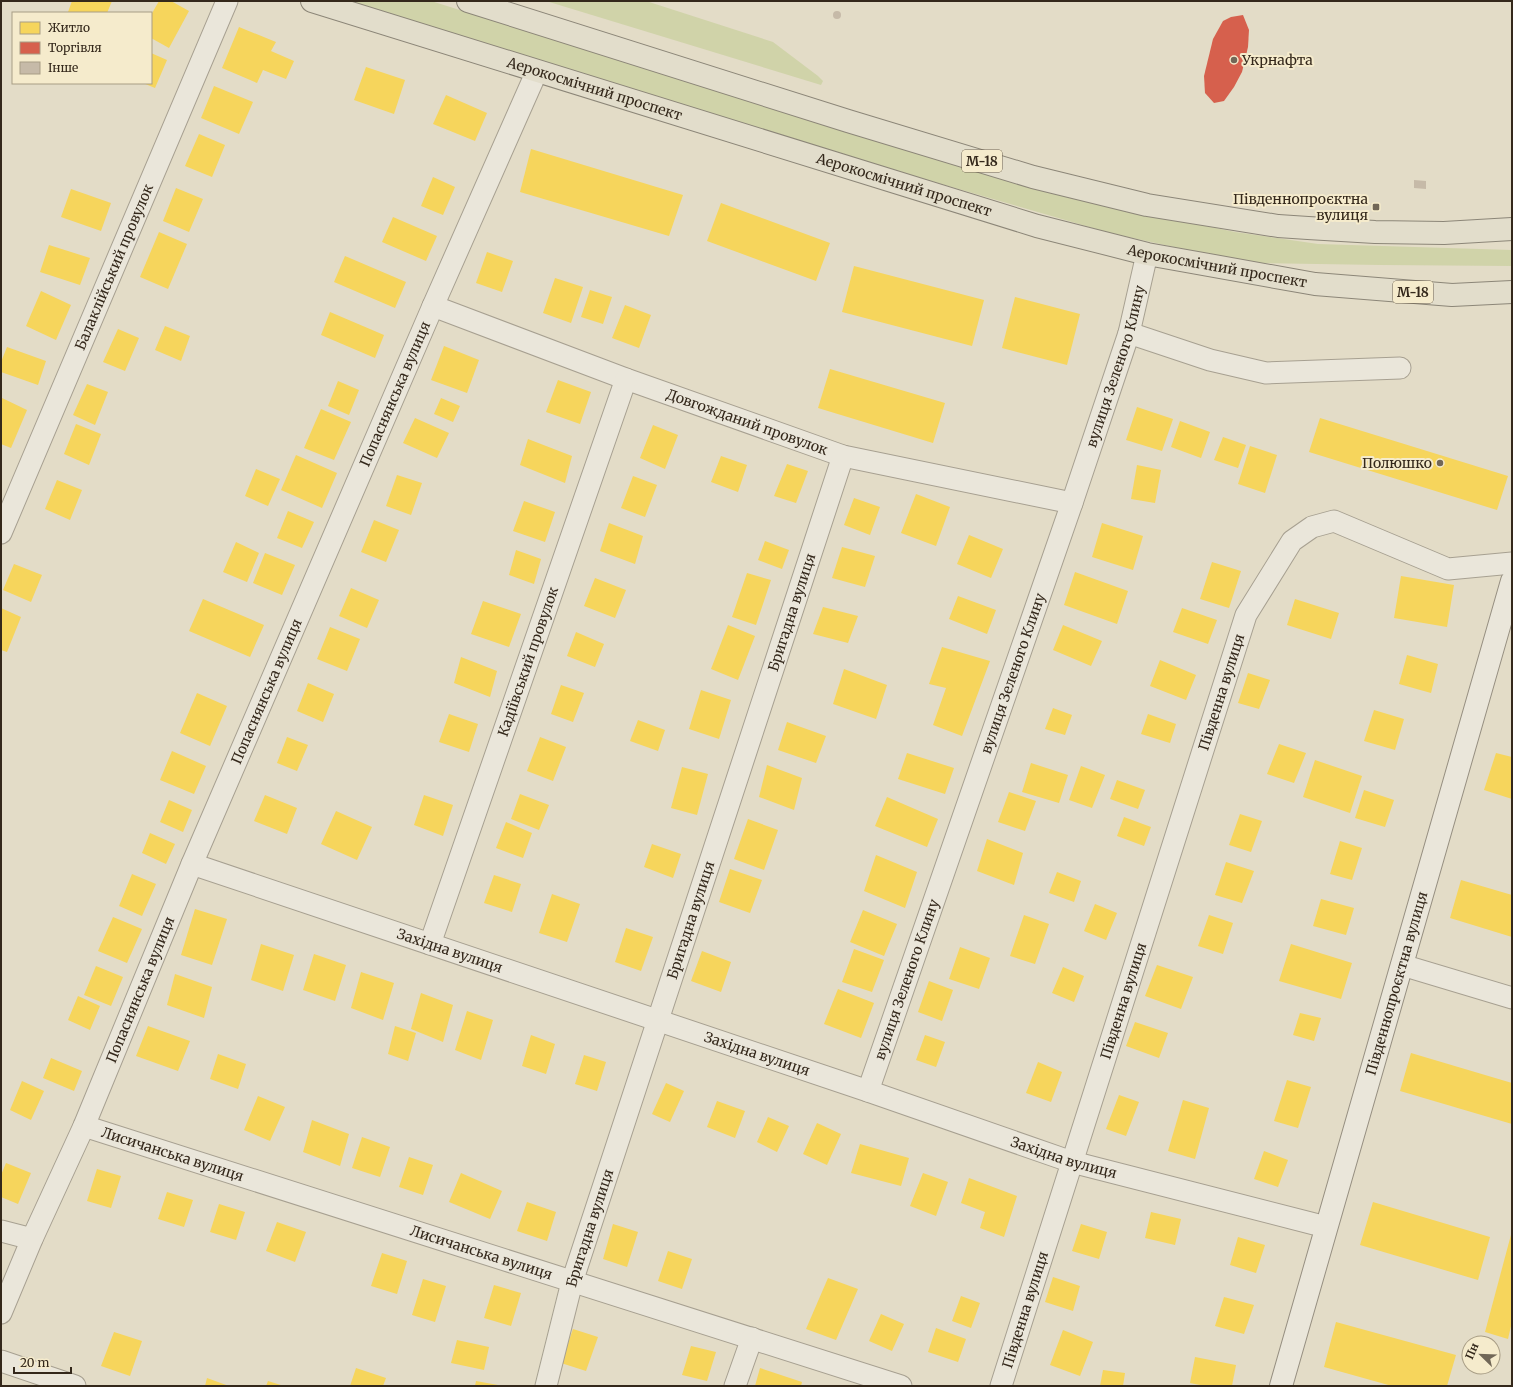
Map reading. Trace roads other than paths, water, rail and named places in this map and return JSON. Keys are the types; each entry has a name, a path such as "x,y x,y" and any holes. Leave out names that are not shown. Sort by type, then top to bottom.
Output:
{"main road":[{"name":"Аерокосмічний проспект","path":"312,1 1037,226 1147,254 1314,284 1452,295 1512,292"},
{"name":"М-18","path":"468,1 848,121 1025,174 1147,205 1278,226 1308,228 1375,232 1444,233 1512,229"},
{"name":"Південнопроєктна вулиця","path":"1281,1386 1512,580"}],"street":[{"name":"Балаклійський провулок","path":"1,534 227,1"},
{"name":"Попаснянська вулиця","path":"1,1313 32,1240 84,1126 192,864 433,306 537,71"},
{"name":"вулиця Зеленого Клину","path":"868,1091 1072,503 1129,333 1147,254"},
{"name":"Довгожданий провулок","path":"433,306 626,379 843,456 1072,503"},
{"path":"1129,333 1210,360 1266,373 1400,368"},
{"name":"Кадіївський провулок","path":"430,944 626,379"},
{"name":"Бригадна вулиця","path":"546,1386 572,1282 843,456"},
{"name":"Південна вулиця","path":"1001,1386 1246,615 1292,541 1312,526 1334,521 1448,569 1512,563"},
{"name":"Західна вулиця","path":"192,864 868,1091 1072,1162 1326,1227"},
{"path":"1402,965 1512,998"},
{"name":"Лисичанська вулиця","path":"84,1126 901,1386"},
{"path":"1,1231 32,1240"},
{"path":"735,1386 752,1338"},
{"path":"1,1361 75,1386"}],"place":[{"name":"Укрнафта","path":"1234,60"},
{"name":"Південнопроєктна вулиця","path":"1376,207"},
{"name":"Полюшко","path":"1440,463"}]}
